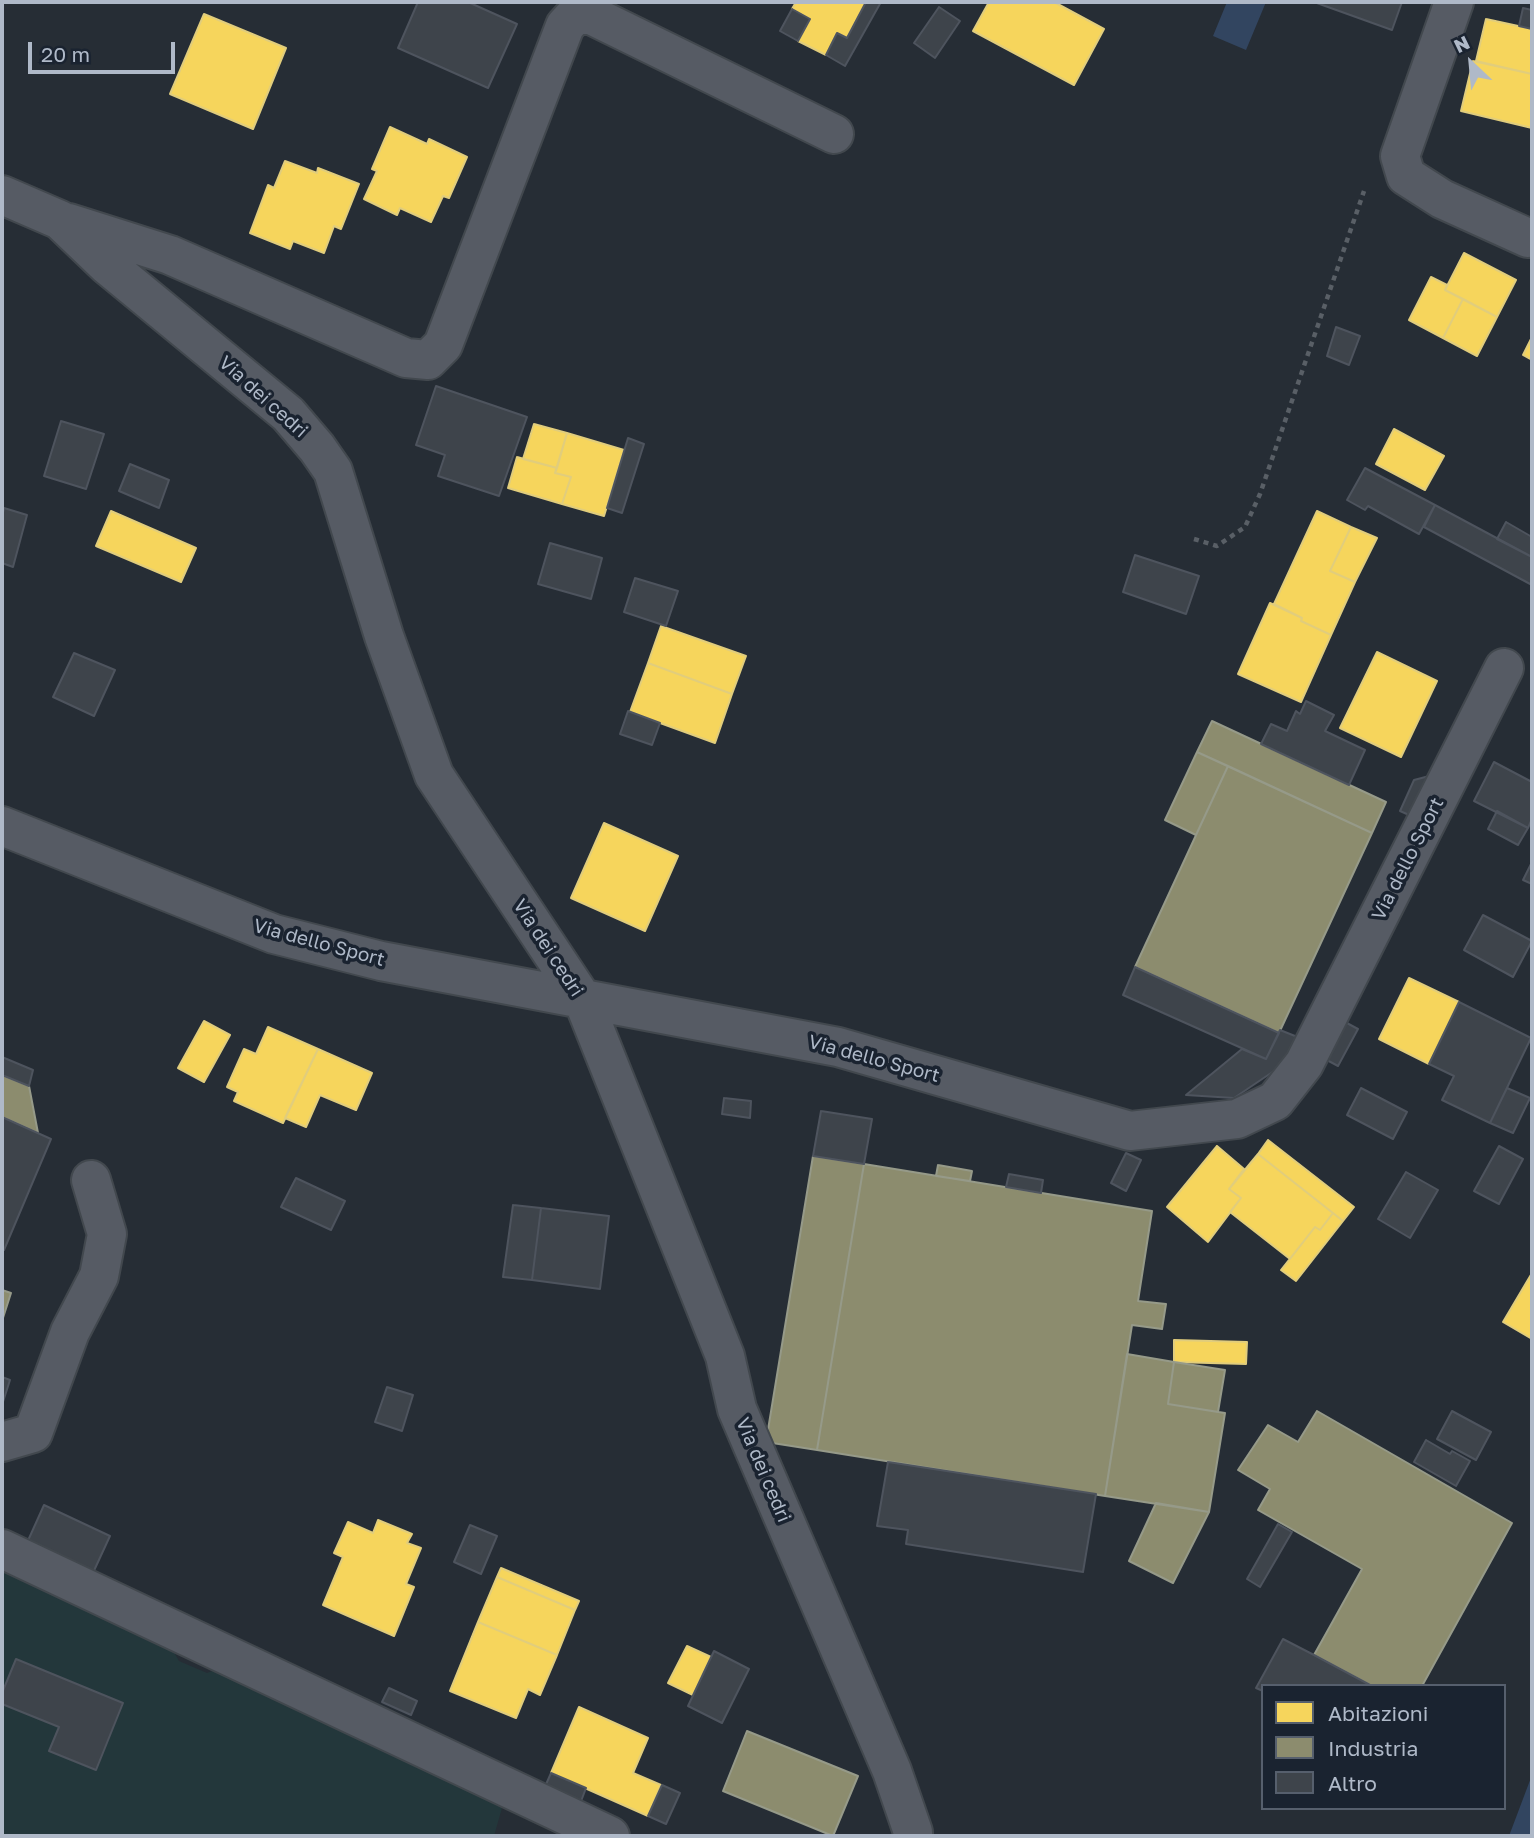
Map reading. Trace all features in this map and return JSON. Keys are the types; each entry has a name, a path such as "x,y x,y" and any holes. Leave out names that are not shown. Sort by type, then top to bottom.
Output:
{"street":[{"path":"1454,2 1400,156 1406,176 1441,199 1528,238"},
{"path":"60,220 170,255 406,358 428,360 443,345 565,26 575,15 591,15 834,134"},
{"name":"Via dei cedri","path":"2,195 60,220 107,265 288,414 317,448 332,471 384,636 434,775 583,999 725,1356 742,1420 892,1770 913,1836"},
{"name":"Via dello Sport","path":"2,826 274,934 381,961 838,1047 1130,1131 1237,1119 1275,1101 1304,1064 1504,668"},
{"path":"2,1442 33,1433 70,1332 99,1276 107,1234 91,1180"},
{"path":"2,1549 610,1836"}],"path":[{"path":"1194,539 1217,546 1245,527 1260,494 1367,184"}],"green space":[{"path":"2,1568 170,1645 179,1661 207,1673 220,1668 504,1801 494,1836 2,1836"}],"water":[{"path":"1227,2 1266,2 1246,50 1213,36"},
{"path":"1532,1775 1532,1836 1509,1836"}],"building: Abitazioni":[{"path":"796,2 866,2 847,38 837,33 826,55 798,41 810,19 792,9"},
{"path":"989,2 1054,2 1104,29 1074,85 973,31"},
{"path":"204,14 286,48 253,129 170,94"},
{"path":"1486,19 1532,29 1532,74 1476,61"},
{"path":"1473,61 1532,74 1532,128 1461,111"},
{"path":"390,127 427,144 429,139 467,157 449,198 443,196 431,222 400,208 397,215 364,199 377,171 372,169"},
{"path":"285,161 317,173 318,168 359,184 341,229 334,226 324,253 293,241 290,249 250,233 268,185 274,188"},
{"path":"1464,253 1516,280 1497,317 1445,290"},
{"path":"1431,277 1447,285 1445,290 1463,299 1443,338 1409,320"},
{"path":"1463,299 1497,317 1477,356 1443,338"},
{"path":"1532,337 1532,360 1523,355"},
{"path":"534,424 567,433 557,468 523,459"},
{"path":"1394,429 1444,456 1425,490 1376,464"},
{"path":"567,433 624,450 604,516 562,504 571,477 555,473"},
{"path":"517,457 557,468 555,473 571,477 562,504 508,488"},
{"path":"111,511 196,548 181,582 96,546"},
{"path":"1317,511 1351,527 1330,571 1355,582 1331,635 1274,604"},
{"path":"1351,527 1377,538 1355,582 1330,571"},
{"path":"1270,603 1331,635 1301,702 1238,674"},
{"path":"661,626 746,656 732,694 648,663"},
{"path":"1377,652 1437,681 1401,757 1340,728"},
{"path":"648,663 732,694 715,743 630,712"},
{"path":"604,823 678,856 645,931 571,898"},
{"path":"1409,978 1459,1002 1429,1064 1379,1039"},
{"path":"204,1021 230,1035 204,1082 178,1068"},
{"path":"268,1027 318,1049 283,1123 234,1101 238,1092 227,1087 244,1049 256,1054"},
{"path":"318,1049 372,1073 356,1110 320,1095 306,1127 285,1118"},
{"path":"1268,1140 1354,1207 1343,1221 1258,1154"},
{"path":"1217,1146 1244,1169 1229,1189 1241,1198 1208,1242 1167,1207"},
{"path":"1258,1154 1333,1213 1320,1230 1315,1227 1290,1259 1230,1212 1241,1198 1229,1189"},
{"path":"1333,1213 1343,1221 1296,1281 1281,1270 1315,1227 1320,1230"},
{"path":"1532,1273 1532,1339 1503,1322"},
{"path":"1174,1340 1247,1342 1246,1364 1174,1362"},
{"path":"378,1520 412,1534 407,1543 421,1548 406,1584 414,1587 394,1636 323,1605 343,1557 334,1553 348,1522 373,1533"},
{"path":"501,1568 579,1601 575,1610 497,1577"},
{"path":"497,1577 575,1610 557,1655 478,1622"},
{"path":"478,1622 557,1655 540,1695 528,1689 516,1718 450,1691"},
{"path":"687,1646 711,1657 693,1695 668,1683"},
{"path":"579,1707 648,1738 633,1773 661,1785 648,1816 551,1773"}],"building: Industria":[{"path":"1212,721 1386,802 1372,833 1197,752"},
{"path":"1197,752 1228,766 1196,835 1165,820"},
{"path":"1228,766 1372,833 1279,1033 1135,967"},
{"path":"2,1075 29,1086 38,1133 2,1117"},
{"path":"813,1156 864,1164 817,1450 766,1442"},
{"path":"864,1164 1152,1211 1138,1301 1166,1304 1162,1329 1132,1325 1105,1496 817,1450"},
{"path":"938,1165 972,1171 970,1181 936,1176"},
{"path":"2,1290 11,1293 2,1321"},
{"path":"1127,1354 1174,1362 1168,1404 1225,1413 1209,1512 1105,1496"},
{"path":"1174,1362 1225,1370 1218,1412 1168,1404"},
{"path":"1317,1411 1512,1523 1423,1684 1368,1684 1314,1655 1362,1569 1258,1510 1270,1489 1238,1470 1268,1425 1298,1442"},
{"path":"1156,1503 1209,1512 1173,1583 1129,1561"},
{"path":"747,1731 858,1776 833,1836 723,1791"}],"building: Altro":[{"path":"418,2 468,2 517,24 488,88 398,48"},
{"path":"866,2 881,2 845,66 826,55 837,33 847,38"},
{"path":"1314,2 1402,2 1392,30"},
{"path":"939,7 960,21 935,58 914,43"},
{"path":"1523,8 1532,10 1532,29 1519,26"},
{"path":"792,9 810,19 798,41 780,31"},
{"path":"1336,327 1360,336 1349,365 1327,356"},
{"path":"436,386 527,417 499,496 438,476 445,455 416,445"},
{"path":"61,421 104,434 86,489 44,476"},
{"path":"628,438 644,444 622,513 607,508"},
{"path":"130,464 169,480 159,508 119,491"},
{"path":"1365,468 1435,505 1419,534 1368,506 1365,510 1347,500"},
{"path":"1435,505 1532,557 1532,585 1424,527"},
{"path":"4,508 27,515 13,567 2,563"},
{"path":"1506,522 1532,537 1532,557 1497,539"},
{"path":"550,543 602,558 591,599 538,584"},
{"path":"1135,555 1199,576 1186,614 1123,592"},
{"path":"635,578 678,591 666,626 624,612"},
{"path":"74,653 115,670 94,716 53,697"},
{"path":"1306,701 1334,715 1325,731 1365,750 1349,785 1261,744 1271,724 1287,731 1296,711 1300,714"},
{"path":"628,711 660,723 652,745 620,734"},
{"path":"1494,762 1532,782 1532,819 1528,828 1474,801"},
{"path":"1433,775 1427,788 1421,790 1409,815 1400,811 1414,780"},
{"path":"1497,811 1528,828 1518,845 1488,829"},
{"path":"1532,862 1532,884 1523,880"},
{"path":"1483,915 1532,941 1513,977 1464,950"},
{"path":"1135,967 1279,1033 1266,1059 1123,995"},
{"path":"1459,1002 1531,1038 1490,1123 1442,1100 1454,1076 1429,1064"},
{"path":"1345,1022 1358,1029 1338,1066 1325,1059"},
{"path":"1280,1030 1300,1038 1277,1069 1234,1098 1186,1095 1242,1049 1266,1059"},
{"path":"2,1057 33,1070 29,1086 2,1075"},
{"path":"1361,1088 1407,1112 1393,1139 1347,1115"},
{"path":"1507,1088 1530,1098 1513,1133 1490,1123"},
{"path":"724,1098 751,1101 750,1118 722,1114"},
{"path":"821,1111 872,1119 864,1164 813,1156"},
{"path":"2,1117 51,1139 4,1250 2,1249"},
{"path":"1499,1146 1523,1159 1499,1204 1474,1191"},
{"path":"1126,1153 1141,1160 1126,1191 1111,1183"},
{"path":"1406,1172 1438,1190 1410,1238 1378,1219"},
{"path":"1009,1174 1043,1180 1041,1193 1006,1187"},
{"path":"296,1178 345,1201 331,1230 281,1207"},
{"path":"513,1205 541,1208 532,1280 503,1277"},
{"path":"541,1208 609,1216 600,1289 532,1280"},
{"path":"2,1377 10,1380 2,1405"},
{"path":"387,1387 413,1395 402,1431 375,1422"},
{"path":"1452,1411 1491,1432 1476,1460 1437,1439"},
{"path":"1426,1440 1450,1454 1452,1451 1470,1461 1456,1486 1414,1462"},
{"path":"888,1462 1096,1494 1083,1572 906,1544 908,1530 877,1526"},
{"path":"44,1505 110,1536 92,1575 26,1545"},
{"path":"1278,1524 1292,1532 1260,1587 1247,1579"},
{"path":"470,1525 497,1536 481,1574 454,1562"},
{"path":"1283,1639 1368,1684 1261,1684 1261,1690 1256,1688"},
{"path":"714,1651 749,1669 722,1723 688,1706"},
{"path":"16,1659 123,1703 96,1770 49,1751 59,1727 2,1704 2,1693"},
{"path":"389,1688 417,1701 411,1715 382,1702"},
{"path":"551,1773 586,1788 580,1804 544,1789"},
{"path":"662,1785 680,1793 666,1824 648,1816"}]}
